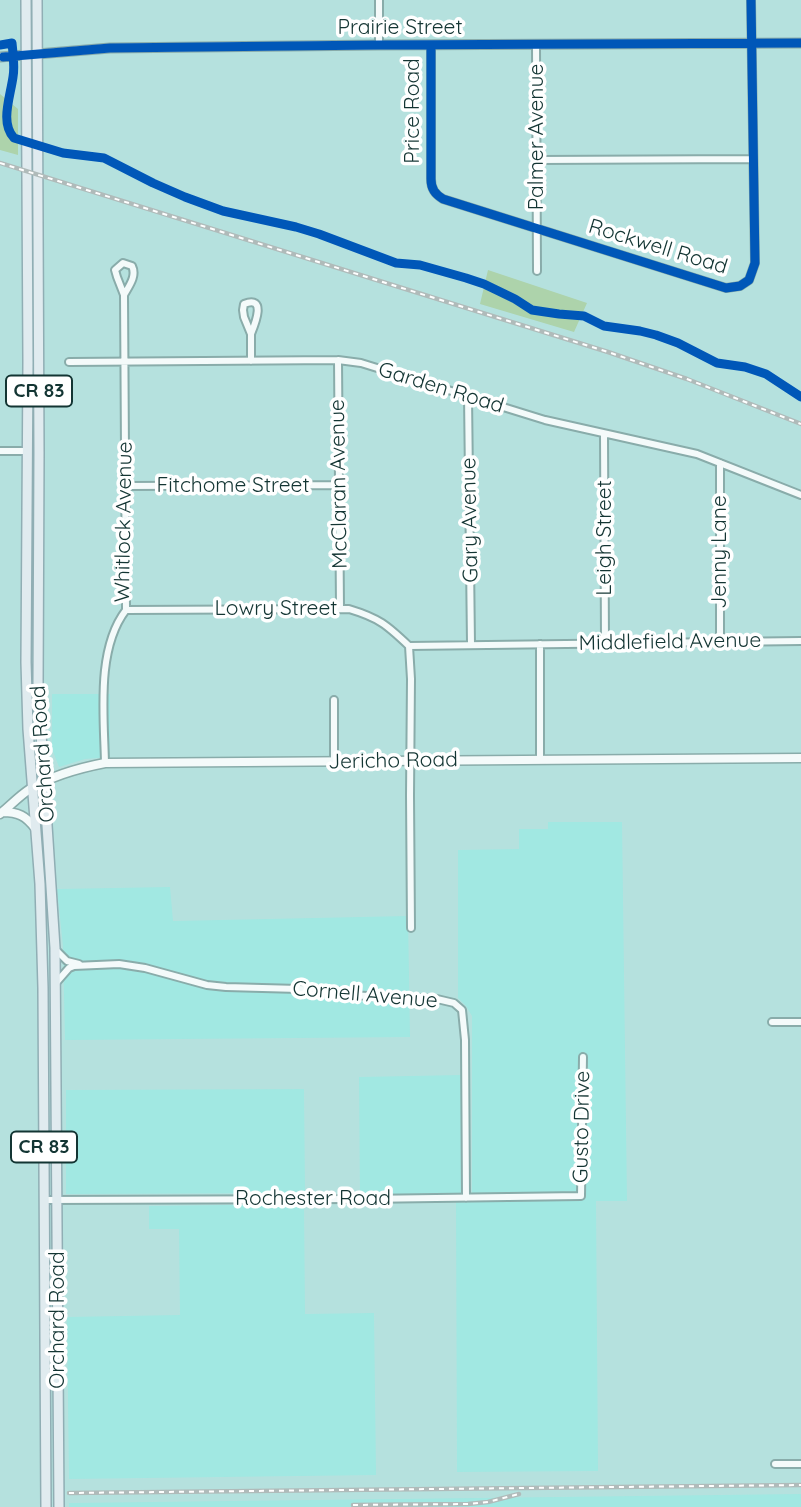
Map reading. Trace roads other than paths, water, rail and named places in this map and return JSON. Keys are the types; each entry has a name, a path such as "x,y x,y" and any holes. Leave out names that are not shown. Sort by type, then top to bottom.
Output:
{"main road":[{"name":"Orchard Road","path":"26,0 26,662 40,884 43,981 46,1507"},
{"name":"Orchard Road","path":"37,0 37,673 55,948 59,1507"},
{"name":"Prairie Street","path":"0,57 110,48 801,43"},
{"name":"Jericho Road","path":"1,813 32,788 44,782 105,762 801,758"},
{"path":"1,813 20,814 35,828"}],"street":[{"path":"379,0 379,45"},
{"name":"Rockwell Road","path":"537,228 726,288 735,288 749,280 755,263 751,0"},
{"name":"Price Road","path":"431,45 431,179 435,192 443,199 537,228"},
{"name":"Palmer Avenue","path":"536,45 537,271"},
{"path":"537,160 753,159"},
{"path":"123,263 132,266 134,270 124,295 115,270 123,263"},
{"name":"Whitlock Avenue","path":"105,762 106,658 111,634 117,620 126,610 124,295"},
{"path":"251,334 251,361"},
{"name":"Garden Road","path":"69,362 338,360 361,363 545,419 697,454 801,495"},
{"name":"McClaran Avenue","path":"338,360 340,608"},
{"name":"Gary Avenue","path":"468,396 471,644"},
{"name":"Leigh Street","path":"604,434 605,643"},
{"path":"0,451 27,451"},
{"name":"Jenny Lane","path":"720,463 720,642"},
{"name":"Fitchome Street","path":"126,486 339,485"},
{"name":"Lowry Street","path":"126,610 349,609 384,623 409,646"},
{"name":"Middlefield Avenue","path":"540,644 801,641"},
{"path":"411,928 409,646 540,644 540,760"},
{"path":"334,700 334,762"},
{"path":"55,948 67,961 80,965"},
{"name":"Cornell Avenue","path":"80,965 119,964 145,968 207,985 335,990 346,995 437,999 454,1003 462,1010 465,1040 466,1198"},
{"path":"55,984 69,968 80,965"},
{"path":"772,1022 801,1022"},
{"name":"Gusto Drive","path":"581,1196 583,1058"},
{"name":"Rochester Road","path":"44,1200 581,1196"},
{"path":"775,1464 801,1464"}],"railway":[{"path":"0,163 608,352 687,379 801,424"},
{"path":"69,1493 801,1485"},
{"path":"353,1505 468,1504 519,1494"}]}
